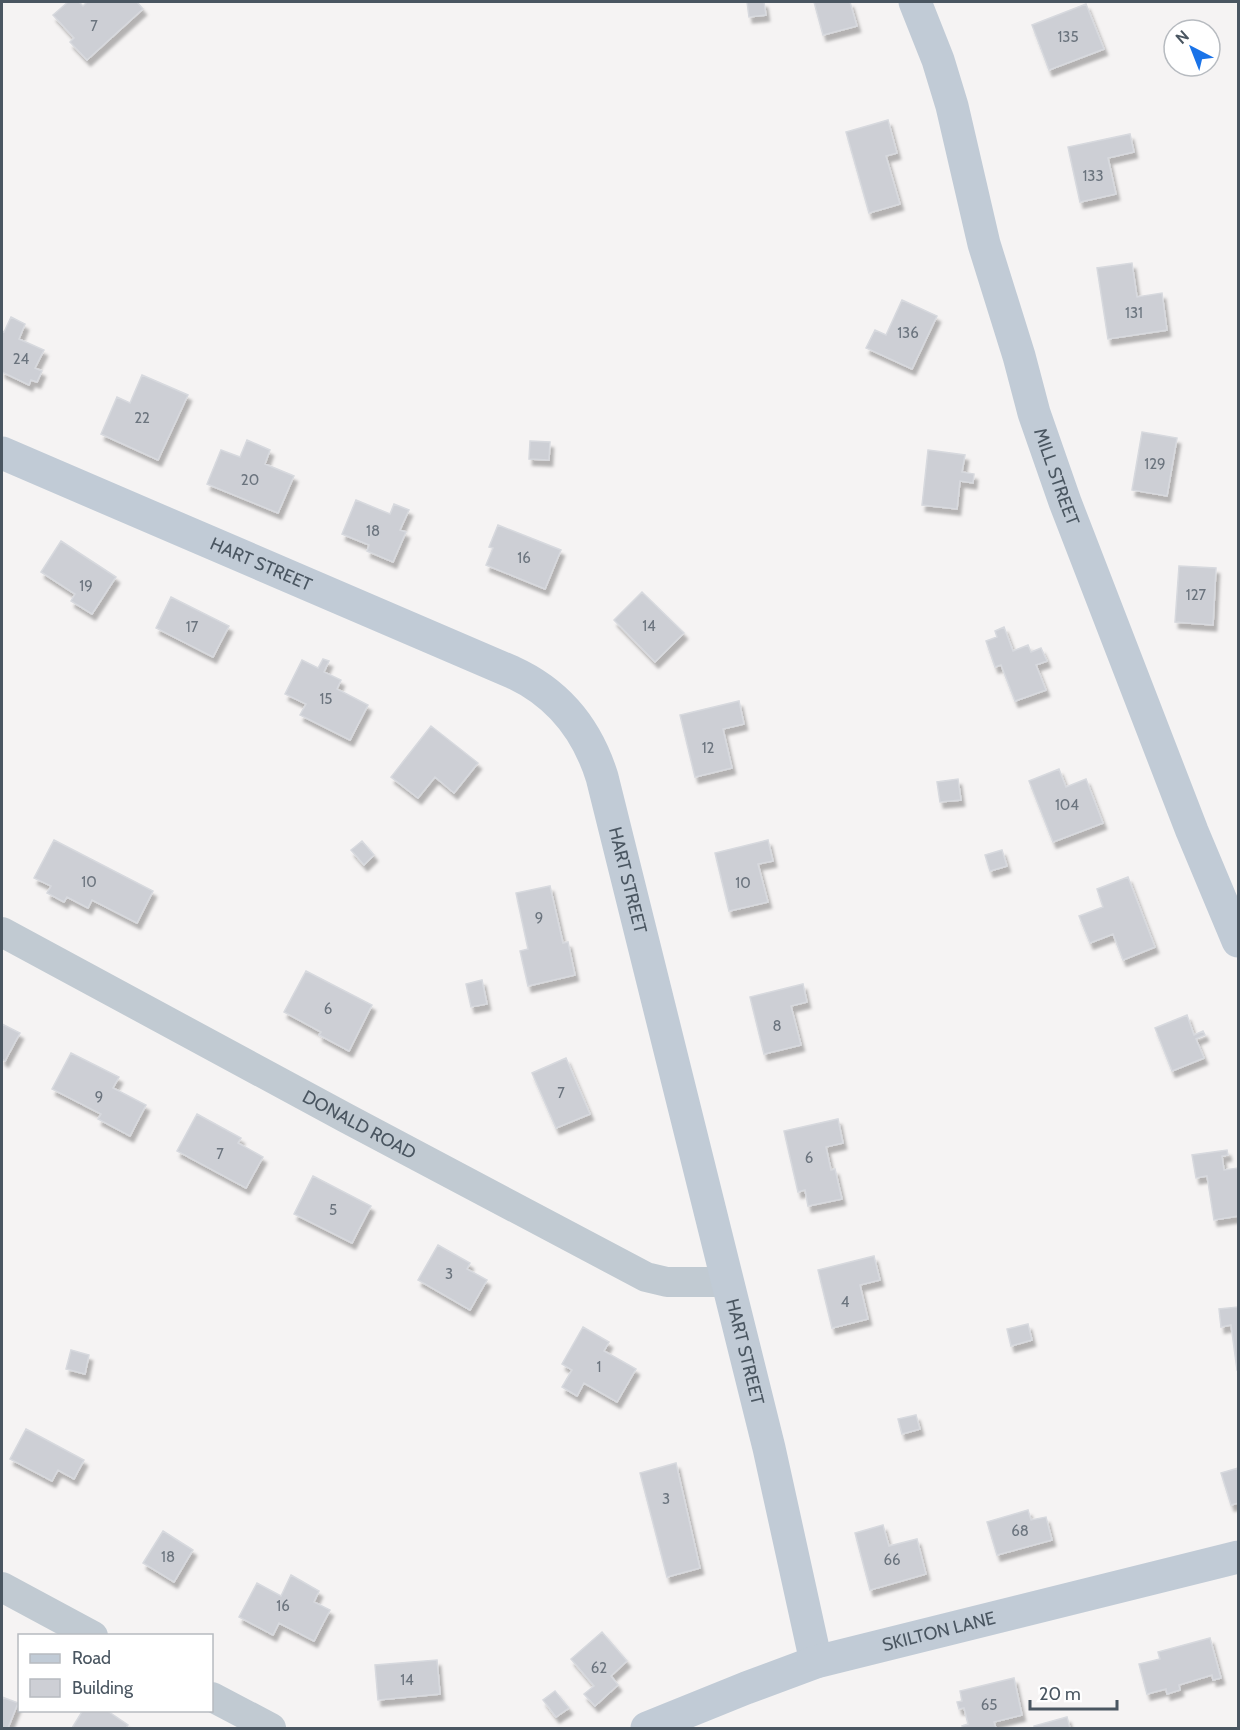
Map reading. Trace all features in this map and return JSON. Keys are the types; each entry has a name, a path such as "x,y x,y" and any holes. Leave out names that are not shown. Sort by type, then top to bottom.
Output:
{"street":[{"name":"MILL STREET","path":"915,2 938,60 952,106 984,244 1034,412 1065,502 1187,820 1239,941"},
{"name":"HART STREET","path":"2,453 512,672 543,689 569,714 589,743 602,777 728,1282 769,1448 816,1662"},
{"name":"DONALD ROAD","path":"2,932 646,1277 667,1282 728,1282"},
{"name":"SKILTON LANE","path":"647,1728 816,1662 1239,1557"},
{"path":"2,1587 91,1634"},
{"path":"213,1698 271,1728"}],"building":[{"path":"68,2 79,2 83,6 87,2 137,2 143,9 87,60 70,42 74,38 53,15"},
{"path":"747,2 764,2 766,15 749,17"},
{"path":"814,2 850,2 857,26 823,35"},
{"path":"1086,4 1104,49 1049,70 1032,25"},
{"path":"888,120 897,153 886,156 900,204 869,213 846,132"},
{"path":"1130,134 1134,152 1108,158 1116,194 1080,202 1068,147"},
{"path":"1132,263 1137,297 1162,293 1167,330 1108,339 1097,268"},
{"path":"902,300 937,316 912,369 866,348 875,330 886,335"},
{"path":"11,317 25,324 19,339 44,350 35,368 42,371 37,382 31,380 29,385 2,372 2,331 4,332"},
{"path":"142,375 188,395 158,460 101,434 117,397 130,403"},
{"path":"1142,432 1177,438 1167,496 1132,490"},
{"path":"247,440 270,450 265,464 294,476 278,513 207,484 221,450 240,457"},
{"path":"530,441 550,442 549,460 529,459"},
{"path":"928,450 965,455 962,472 974,474 973,483 960,481 957,509 922,505"},
{"path":"356,500 390,514 394,504 409,510 400,530 406,532 393,562 367,551 369,545 342,534"},
{"path":"498,525 561,550 545,589 486,565 493,548 489,547"},
{"path":"61,541 116,577 92,614 71,601 75,594 41,572"},
{"path":"1179,566 1216,568 1213,625 1175,622"},
{"path":"642,592 684,633 655,662 614,620"},
{"path":"171,597 229,626 213,657 156,628"},
{"path":"1004,627 1013,651 1028,645 1031,652 1041,648 1047,661 1036,665 1046,690 1015,701 1001,665 995,667 986,641 997,637 995,631"},
{"path":"323,659 329,661 324,672 341,680 337,689 368,705 350,740 300,715 306,704 285,694 302,660 318,668"},
{"path":"739,701 744,724 723,729 732,768 695,777 680,715"},
{"path":"431,726 478,763 454,793 435,777 418,798 391,777"},
{"path":"1059,769 1066,787 1086,779 1103,823 1053,842 1029,781"},
{"path":"958,779 961,800 940,802 937,782"},
{"path":"54,840 153,891 137,923 92,900 88,908 67,897 64,902 47,893 51,886 34,878"},
{"path":"768,840 773,861 758,864 768,902 729,911 715,853"},
{"path":"362,841 374,855 364,865 351,850"},
{"path":"1002,850 1007,866 990,871 985,855"},
{"path":"1128,877 1155,947 1123,960 1113,934 1090,943 1079,916 1103,907 1097,889"},
{"path":"550,886 563,943 568,942 575,975 528,986 520,951 528,949 516,893"},
{"path":"306,971 372,1005 349,1051 319,1035 321,1032 284,1012"},
{"path":"482,980 487,1004 471,1007 466,984"},
{"path":"803,984 807,1002 791,1006 801,1045 764,1054 750,997"},
{"path":"1187,1015 1194,1035 1203,1031 1205,1035 1196,1039 1204,1058 1172,1071 1155,1028"},
{"path":"2,1024 20,1033 5,1061 2,1059"},
{"path":"71,1053 119,1077 113,1088 146,1105 130,1136 98,1119 101,1114 52,1089"},
{"path":"566,1058 590,1114 556,1128 532,1073"},
{"path":"197,1114 241,1138 238,1143 263,1157 246,1188 177,1151"},
{"path":"838,1119 843,1143 826,1147 831,1170 835,1169 842,1199 808,1206 805,1190 798,1192 784,1131"},
{"path":"1227,1150 1228,1155 1222,1156 1224,1170 1238,1168 1238,1216 1214,1220 1207,1176 1196,1178 1192,1155"},
{"path":"313,1176 371,1206 352,1243 294,1214"},
{"path":"438,1245 470,1263 467,1269 487,1280 470,1310 418,1280"},
{"path":"874,1256 880,1280 860,1285 868,1319 832,1328 818,1270"},
{"path":"1238,1307 1237,1370 1231,1325 1221,1327 1219,1309"},
{"path":"1028,1324 1032,1340 1011,1346 1007,1329"},
{"path":"583,1327 609,1342 604,1351 636,1369 617,1402 584,1383 577,1396 562,1387 572,1370 562,1364"},
{"path":"71,1350 89,1355 85,1374 66,1369"},
{"path":"916,1415 920,1429 902,1434 898,1419"},
{"path":"26,1429 84,1460 74,1479 58,1470 52,1481 10,1459"},
{"path":"676,1463 700,1568 667,1577 640,1473"},
{"path":"1238,1468 1238,1503 1231,1505 1221,1473"},
{"path":"1028,1510 1031,1520 1046,1517 1052,1540 997,1555 987,1522"},
{"path":"883,1525 889,1546 917,1539 926,1574 870,1590 855,1533"},
{"path":"163,1531 193,1550 174,1582 143,1563"},
{"path":"291,1575 319,1591 314,1602 330,1610 314,1641 279,1623 273,1635 239,1617 257,1583 281,1596"},
{"path":"602,1632 627,1661 611,1676 618,1685 595,1706 584,1694 594,1686 571,1659"},
{"path":"1210,1638 1221,1678 1213,1680 1212,1675 1179,1685 1180,1690 1167,1694 1166,1689 1147,1694 1139,1664 1160,1659 1158,1652"},
{"path":"437,1660 440,1694 378,1700 375,1665"},
{"path":"1014,1678 1022,1715 994,1722 996,1728 963,1728 962,1726 968,1724 964,1708 959,1709 957,1702 962,1701 960,1691"},
{"path":"555,1691 569,1708 556,1717 543,1700"},
{"path":"2,1697 18,1703 8,1728 2,1728"},
{"path":"82,1712 109,1712 128,1725 126,1728 72,1728"},
{"path":"1067,1717 1070,1728 1034,1728 1034,1726"}]}
